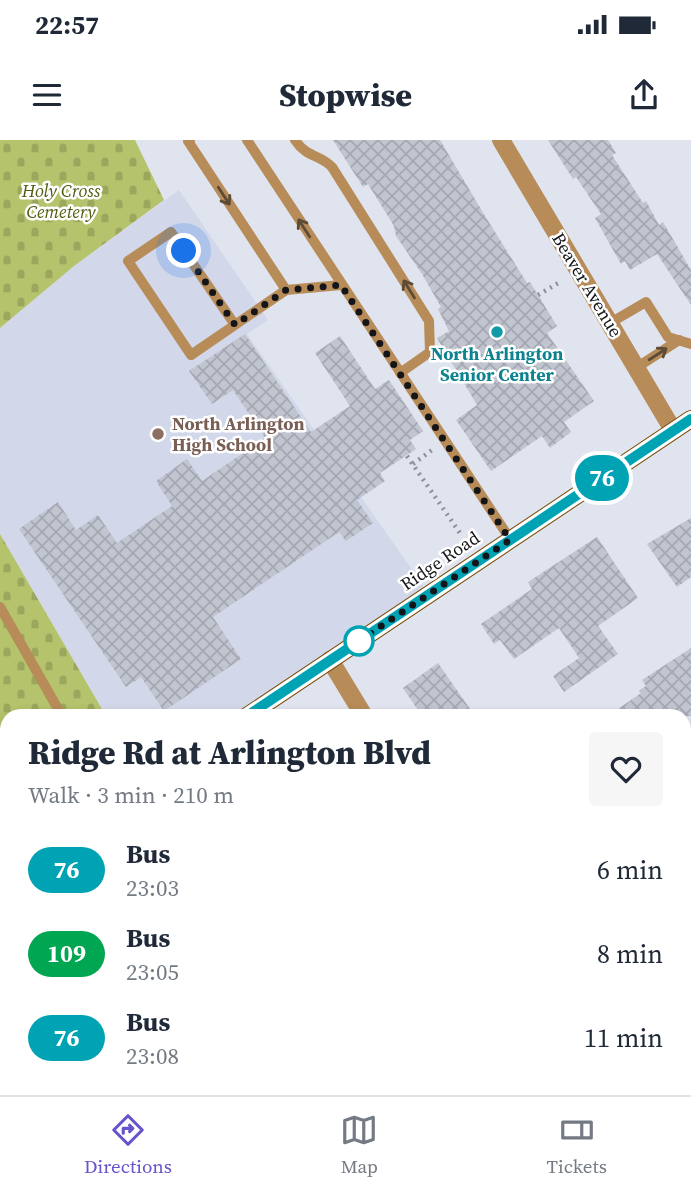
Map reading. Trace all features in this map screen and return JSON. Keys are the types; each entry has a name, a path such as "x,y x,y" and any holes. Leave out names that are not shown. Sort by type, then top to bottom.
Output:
{"main road":[{"name":"Ridge Road","path":"257,709 691,419"}],"street":[{"name":"Beaver Avenue","path":"501,140 673,430"},
{"path":"330,660 360,709"}],"lane":[{"path":"190,140 188,141 286,290"},
{"path":"247,140 510,540"},
{"path":"295,140 303,151 326,161 332,167 429,321 430,352 400,373"},
{"path":"235,325 171,232 128,261 191,355 235,325 286,290 341,285"},
{"path":"610,323 646,302 668,337 691,344"},
{"path":"636,368 680,341"},
{"path":"2,613 58,709"}],"path":[{"path":"538,295 560,282"},
{"path":"413,464 435,448"},
{"path":"407,456 462,536"}],"shaded area":[{"name":"North Arlington High School","path":"179,190 268,320 247,334 429,594 257,709 102,709 0,534 0,328 74,266"}],"green space":[{"name":"Holy Cross Cemetery","path":"0,140 135,140 164,200 74,266 0,328"},
{"path":"0,534 102,709 0,709"}],"building":[{"path":"333,140 440,140 527,283 530,282 557,326 547,333 594,401 564,422 571,432 550,448 542,436 491,471 456,420 477,405 437,338 449,331 438,309 441,307 396,236 394,226 368,184 363,187"},
{"path":"548,140 608,140 616,153 612,155 643,203 646,201 659,225 663,222 691,270 691,305 657,254 630,270 625,261 621,264 595,218 601,214 576,177 573,179"},
{"path":"245,334 311,432 350,406 315,353 340,336 375,389 389,380 423,431 410,440 416,449 380,473 385,481 357,500 373,523 346,541 339,532 213,617 241,659 167,709 163,709 141,677 126,687 19,529 58,502 76,530 98,515 117,543 172,506 156,481 187,459 202,481 265,438 233,390 212,404 189,371"},
{"path":"691,518 691,577 677,587 647,544"},
{"path":"597,537 638,598 598,626 618,654 564,692 553,676 579,658 559,628 514,659 500,640 494,644 481,624 532,589 528,582"},
{"path":"691,648 691,709 618,709 641,693 639,691 646,686 642,680"},
{"path":"438,663 470,709 417,709 403,688"}],"bus line":[{"name":"76","path":"257,709 691,419"}],"place":[{"name":"North Arlington Senior Center","path":"497,332"},
{"name":"North Arlington High School","path":"158,434"}],"route":[{"path":"184,251 235,325 286,290 341,285 510,540 350,647 359,641"}]}
